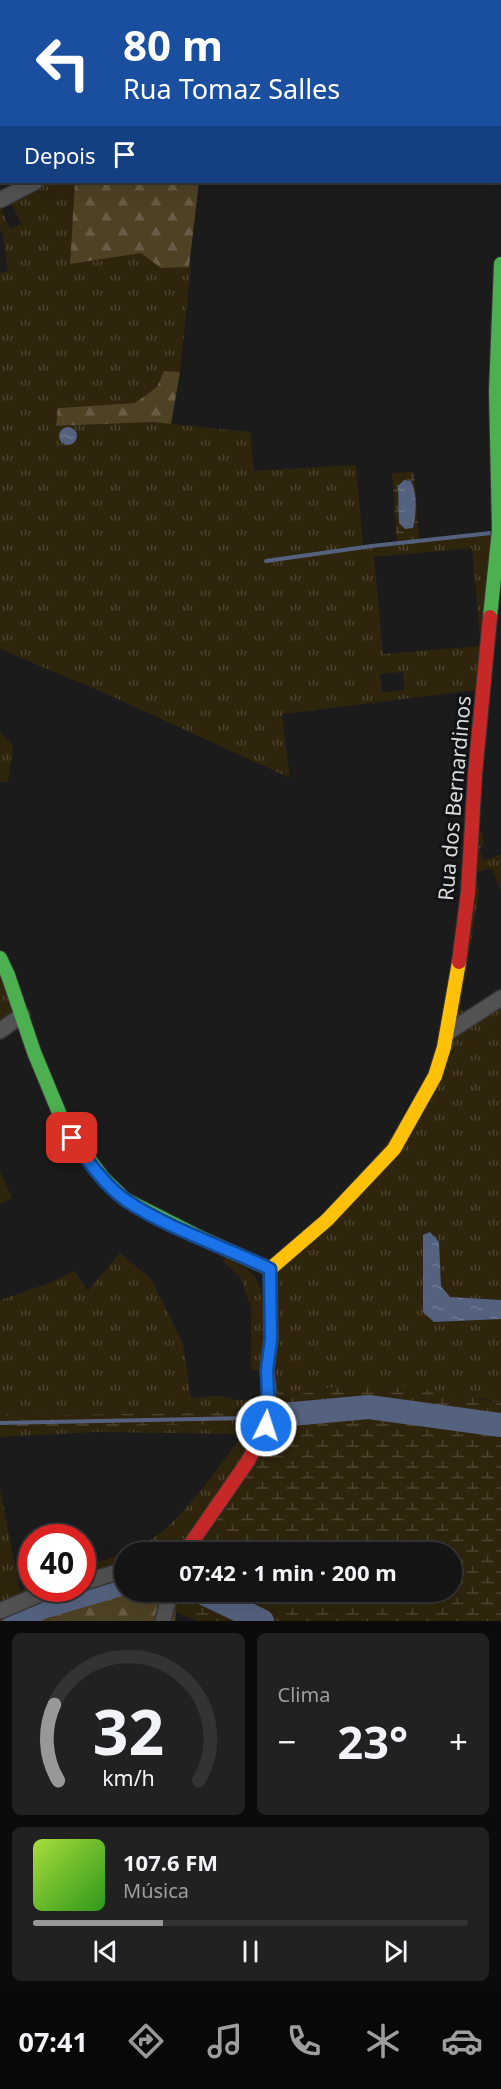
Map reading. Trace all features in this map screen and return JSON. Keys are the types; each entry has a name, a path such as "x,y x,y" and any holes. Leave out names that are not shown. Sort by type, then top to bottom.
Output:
{"street":[{"path":"0,200 33,183"},
{"name":"Rua dos Bernardinos","path":"270,1269 327,1220 394,1149 435,1076 447,1033 468,892 475,774 499,530 496,391 501,264"},
{"path":"0,958 65,1127 103,1178 126,1200 201,1238 270,1269 271,1339 267,1370 266,1426 248,1461 192,1542"},
{"path":"447,1033 501,998"},
{"path":"0,1031 22,1015"},
{"path":"96,1579 114,1573"},
{"path":"0,1611 21,1602"},
{"path":"163,1621 168,1602"}],"green space":[{"path":"43,183 75,183 70,264 141,253 161,267 191,266 180,372 164,371 157,387 135,403 58,408 57,426 153,422 250,432 254,471 356,465 363,547 499,530 484,689 282,714 290,778 109,695 0,649 0,273 8,271 2,231 0,231 0,207","holes":["12,204 21,224 10,229 1,209","472,548 481,646 383,654 374,557","403,672 405,690 382,692 380,674"]},
{"path":"75,183 199,183 189,267 161,268 141,253 70,264"},
{"path":"164,371 180,372 171,424 153,422 56,426 58,408 135,403 157,387"},
{"path":"414,472 419,540 397,543 392,473","holes":["404,480 411,481 416,505 412,528"]},
{"path":"0,733 13,746 8,782 0,782"},
{"path":"472,830 482,832 484,845 479,849 484,861 501,854 501,891 492,868 476,873 479,892 460,1009 467,1012 501,989 501,1300 450,1297 441,1286 442,1264 434,1322 501,1319 501,1403 484,1399 350,1384 301,1394 275,1390 277,1272 329,1222 435,1076"},
{"path":"0,958 22,1015 0,1031"},
{"path":"0,1172 12,1198 0,1204"},
{"path":"120,1253 151,1279 167,1311 183,1344 191,1398 220,1396 236,1400 263,1399 263,1408 188,1413 0,1416 0,1300 50,1283 74,1271 88,1291"},
{"path":"226,1257 251,1273 261,1292 264,1305 262,1370 251,1370 251,1308 241,1278 223,1261"},
{"path":"350,1384 402,1385 501,1403 501,1621 198,1621 175,1612 178,1602 462,1602 462,1542 200,1542 275,1390 301,1394"},
{"path":"261,1409 266,1423 0,1428 0,1416 188,1413"},
{"path":"266,1423 191,1542 146,1542 176,1519 186,1508 243,1434 96,1432 0,1437 0,1428"},
{"path":"0,1490 18,1580 18,1602 26,1602 0,1614"},
{"path":"114,1557 114,1573 96,1578 96,1563"},
{"path":"114,1575 114,1602 177,1602 175,1621 0,1621 0,1614 27,1602 96,1602 96,1582"}],"water":[{"path":"68,427 76,432 77,436 72,444 68,445 60,440 59,436 64,428"},
{"path":"404,480 411,481 416,505 413,528 405,529 399,523 398,486"},
{"path":"430,1232 439,1242 441,1286 450,1297 501,1300 501,1319 434,1322 423,1312 423,1235"}],"waterway":[{"path":"266,561 491,533"},
{"path":"248,1418 369,1407 501,1425"},
{"path":"0,1423 248,1418"},
{"path":"15,1621 42,1607 114,1586"},
{"path":"222,1602 262,1621"}],"traffic: fast":[{"path":"490,617 499,530 496,391 501,264"},
{"path":"0,958 34,1052 65,1127 103,1178 126,1200 201,1238 270,1269"}],"traffic: slow":[{"path":"270,1269 327,1220 394,1149 435,1076 444,1047 459,962"}],"traffic: jam":[{"path":"459,962 468,892 475,774 490,617"},
{"path":"192,1542 248,1461 266,1426 269,1388 267,1370 271,1339 270,1269"}],"route":[{"path":"72,1138 103,1178 126,1200 163,1220 270,1269 271,1339 267,1370 266,1426"}]}
